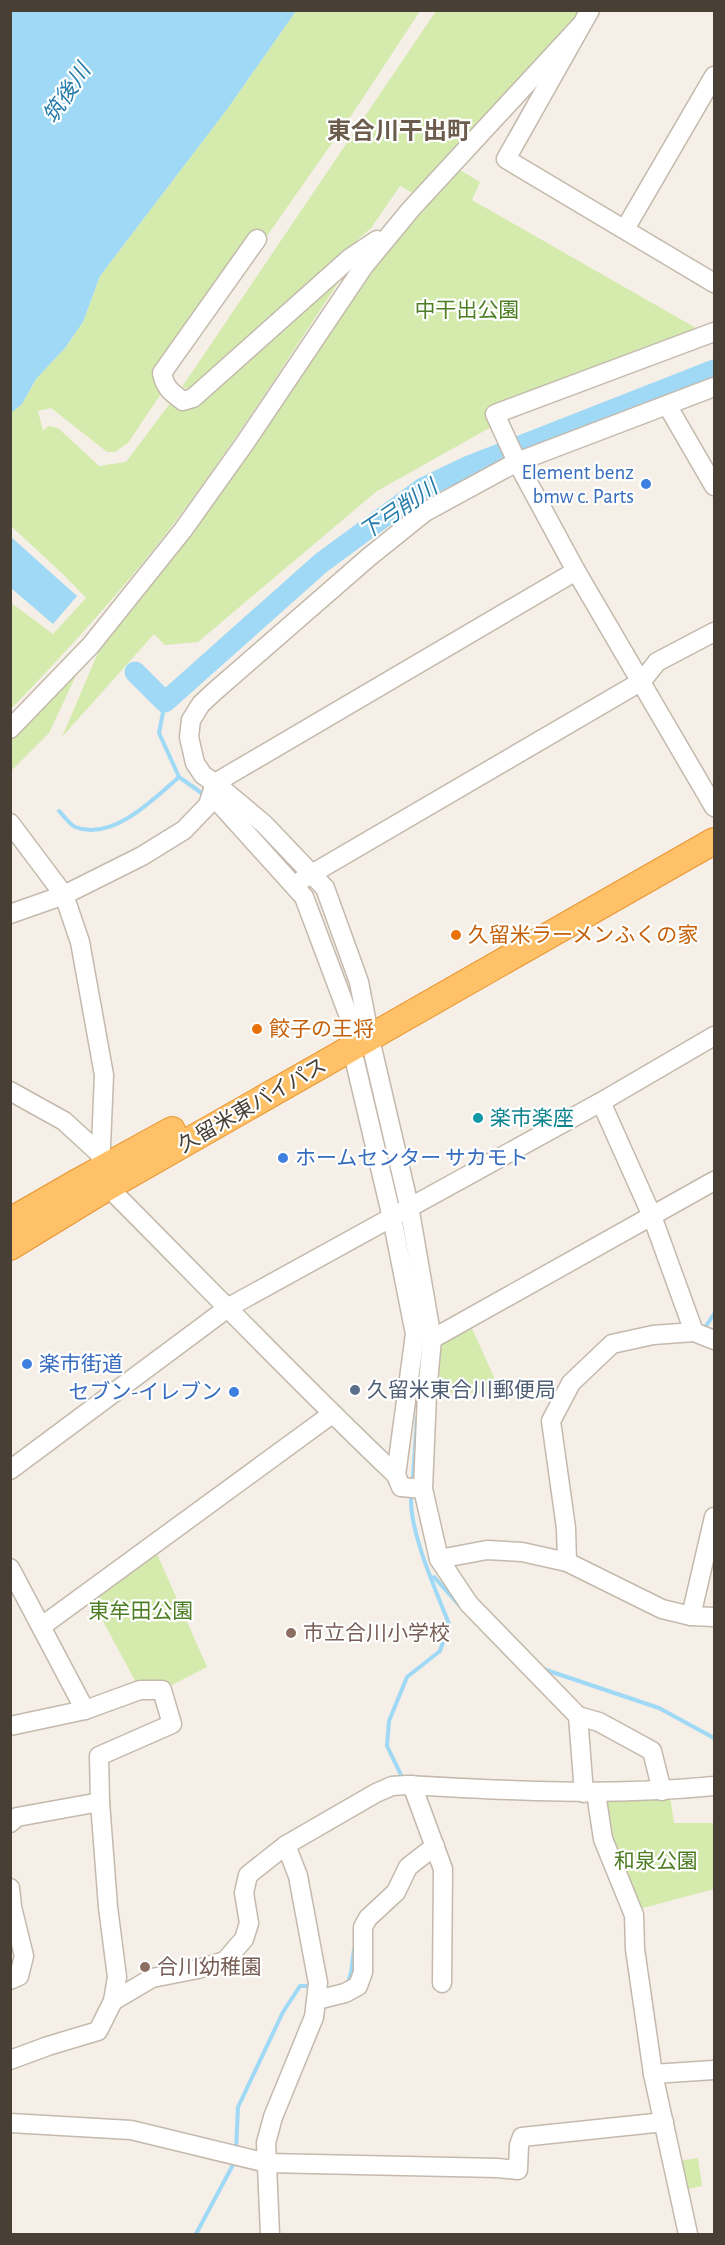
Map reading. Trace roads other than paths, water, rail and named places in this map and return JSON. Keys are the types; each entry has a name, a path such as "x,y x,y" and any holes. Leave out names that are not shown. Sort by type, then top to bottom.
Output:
{"highway":[{"name":"久留米東バイパス","path":"361,1035 714,822"},
{"name":"久留米東バイパス","path":"10,1221 361,1035 714,841"},
{"name":"久留米東バイパス","path":"10,1247 103,1170"}],"street":[{"path":"590,10 506,159 714,283"},
{"path":"10,729 90,645 183,530 245,443 364,266 505,105 580,26"},
{"path":"625,229 714,76"},
{"path":"257,239 162,373 164,385 183,401 193,398 350,258 396,227"},
{"path":"714,332 495,414 515,457 576,571 714,807"},
{"path":"662,1791 652,1751 599,1722 578,1716 469,1604 439,1559 423,1489 432,1339 409,1206 361,1035 304,897 211,795 195,763 189,737 191,720 201,704 369,556 425,512 515,457 714,387"},
{"path":"667,405 714,486"},
{"path":"10,914 64,895 142,856 184,830 211,795 576,571"},
{"path":"293,883 314,874 642,681 657,662 714,632"},
{"path":"211,795 264,824 314,874 325,888 359,982 361,1035 392,1218 415,1334 396,1475"},
{"path":"10,823 64,895 80,942 104,1075 103,1170"},
{"path":"10,1470 229,1307 601,1102 714,1036"},
{"path":"10,1091 64,1121 103,1170 229,1307 332,1414 396,1475 401,1487 423,1489"},
{"path":"601,1102 652,1216 694,1332"},
{"path":"432,1339 714,1181"},
{"path":"567,1562 566,1528 551,1421 571,1383 612,1344 653,1335 694,1332 714,1340"},
{"path":"42,1626 332,1414"},
{"path":"692,1616 714,1517"},
{"path":"439,1559 487,1550 522,1552 567,1562 662,1609 692,1616 714,1617"},
{"path":"10,1568 85,1710"},
{"path":"10,1726 85,1710 140,1690 162,1690 172,1724 99,1756 108,1906 117,1977 112,2001 98,2031 10,2060"},
{"path":"578,1716 590,1793 603,1839 634,1915 635,1949 653,2074 686,2234"},
{"path":"112,2001 152,1978 225,1961 244,1940 249,1923 244,1893 248,1875 286,1845 376,1793 406,1786 590,1793 662,1791 714,1786"},
{"path":"406,1786 435,1846 443,1869 442,1983"},
{"path":"10,1823 17,1817 100,1802"},
{"path":"270,2235 266,2143 273,2117 315,2017 318,1983 298,1876 286,1845"},
{"path":"317,2000 345,1993 358,1986 363,1972 363,1927 368,1918 396,1892 408,1867 435,1846"},
{"path":"10,1888 12,1907 24,1956 19,1976 10,1980"},
{"path":"653,2074 714,2070"},
{"path":"10,2123 131,2130 267,2163 518,2170 519,2145 522,2137 664,2122"}],"water":[{"name":"筑後川","path":"11,10 296,11 228,108 100,276 83,322 65,348 36,379 22,404 11,413"},
{"path":"10,536 77,596 53,624 11,588"}],"waterway":[{"name":"下弓削川","path":"135,672 165,702 321,563 423,488 469,466 714,370"},
{"path":"165,702 159,733 179,777 203,794"},
{"path":"59,811 75,827 89,830 103,829 132,816 179,777"},
{"path":"378,1110 391,1174"},
{"path":"706,1326 714,1314"},
{"path":"418,1393 420,1364"},
{"path":"413,1477 417,1418"},
{"path":"404,1781 387,1746 389,1721 407,1677 440,1651 449,1624 419,1545 411,1498"},
{"path":"434,1577 459,1605"},
{"path":"543,1669 659,1708 714,1738"},
{"path":"347,1985 354,1949"},
{"path":"236,2151 238,2107 283,2012 300,1986 313,1986"},
{"path":"196,2234 235,2161"}],"place":[{"name":"Element benz bmw c. Parts","path":"646,484"},
{"name":"久留米ラーメンふくの家","path":"456,935"},
{"name":"餃子の王将","path":"257,1029"},
{"name":"楽市楽座","path":"478,1118"},
{"name":"ホームセンター サカモト","path":"283,1158"},
{"name":"楽市街道","path":"27,1364"},
{"name":"久留米東合川郵便局","path":"355,1390"},
{"name":"セブン-イレブン","path":"234,1392"},
{"name":"市立合川小学校","path":"291,1633"},
{"name":"合川幼稚園","path":"145,1967"}],"district":[{"name":"東合川干出町","path":"399,131"}],"park label":[{"name":"中干出公園","path":"467,310"},
{"name":"東牟田公園","path":"141,1611"},
{"name":"和泉公園","path":"656,1861"}]}
